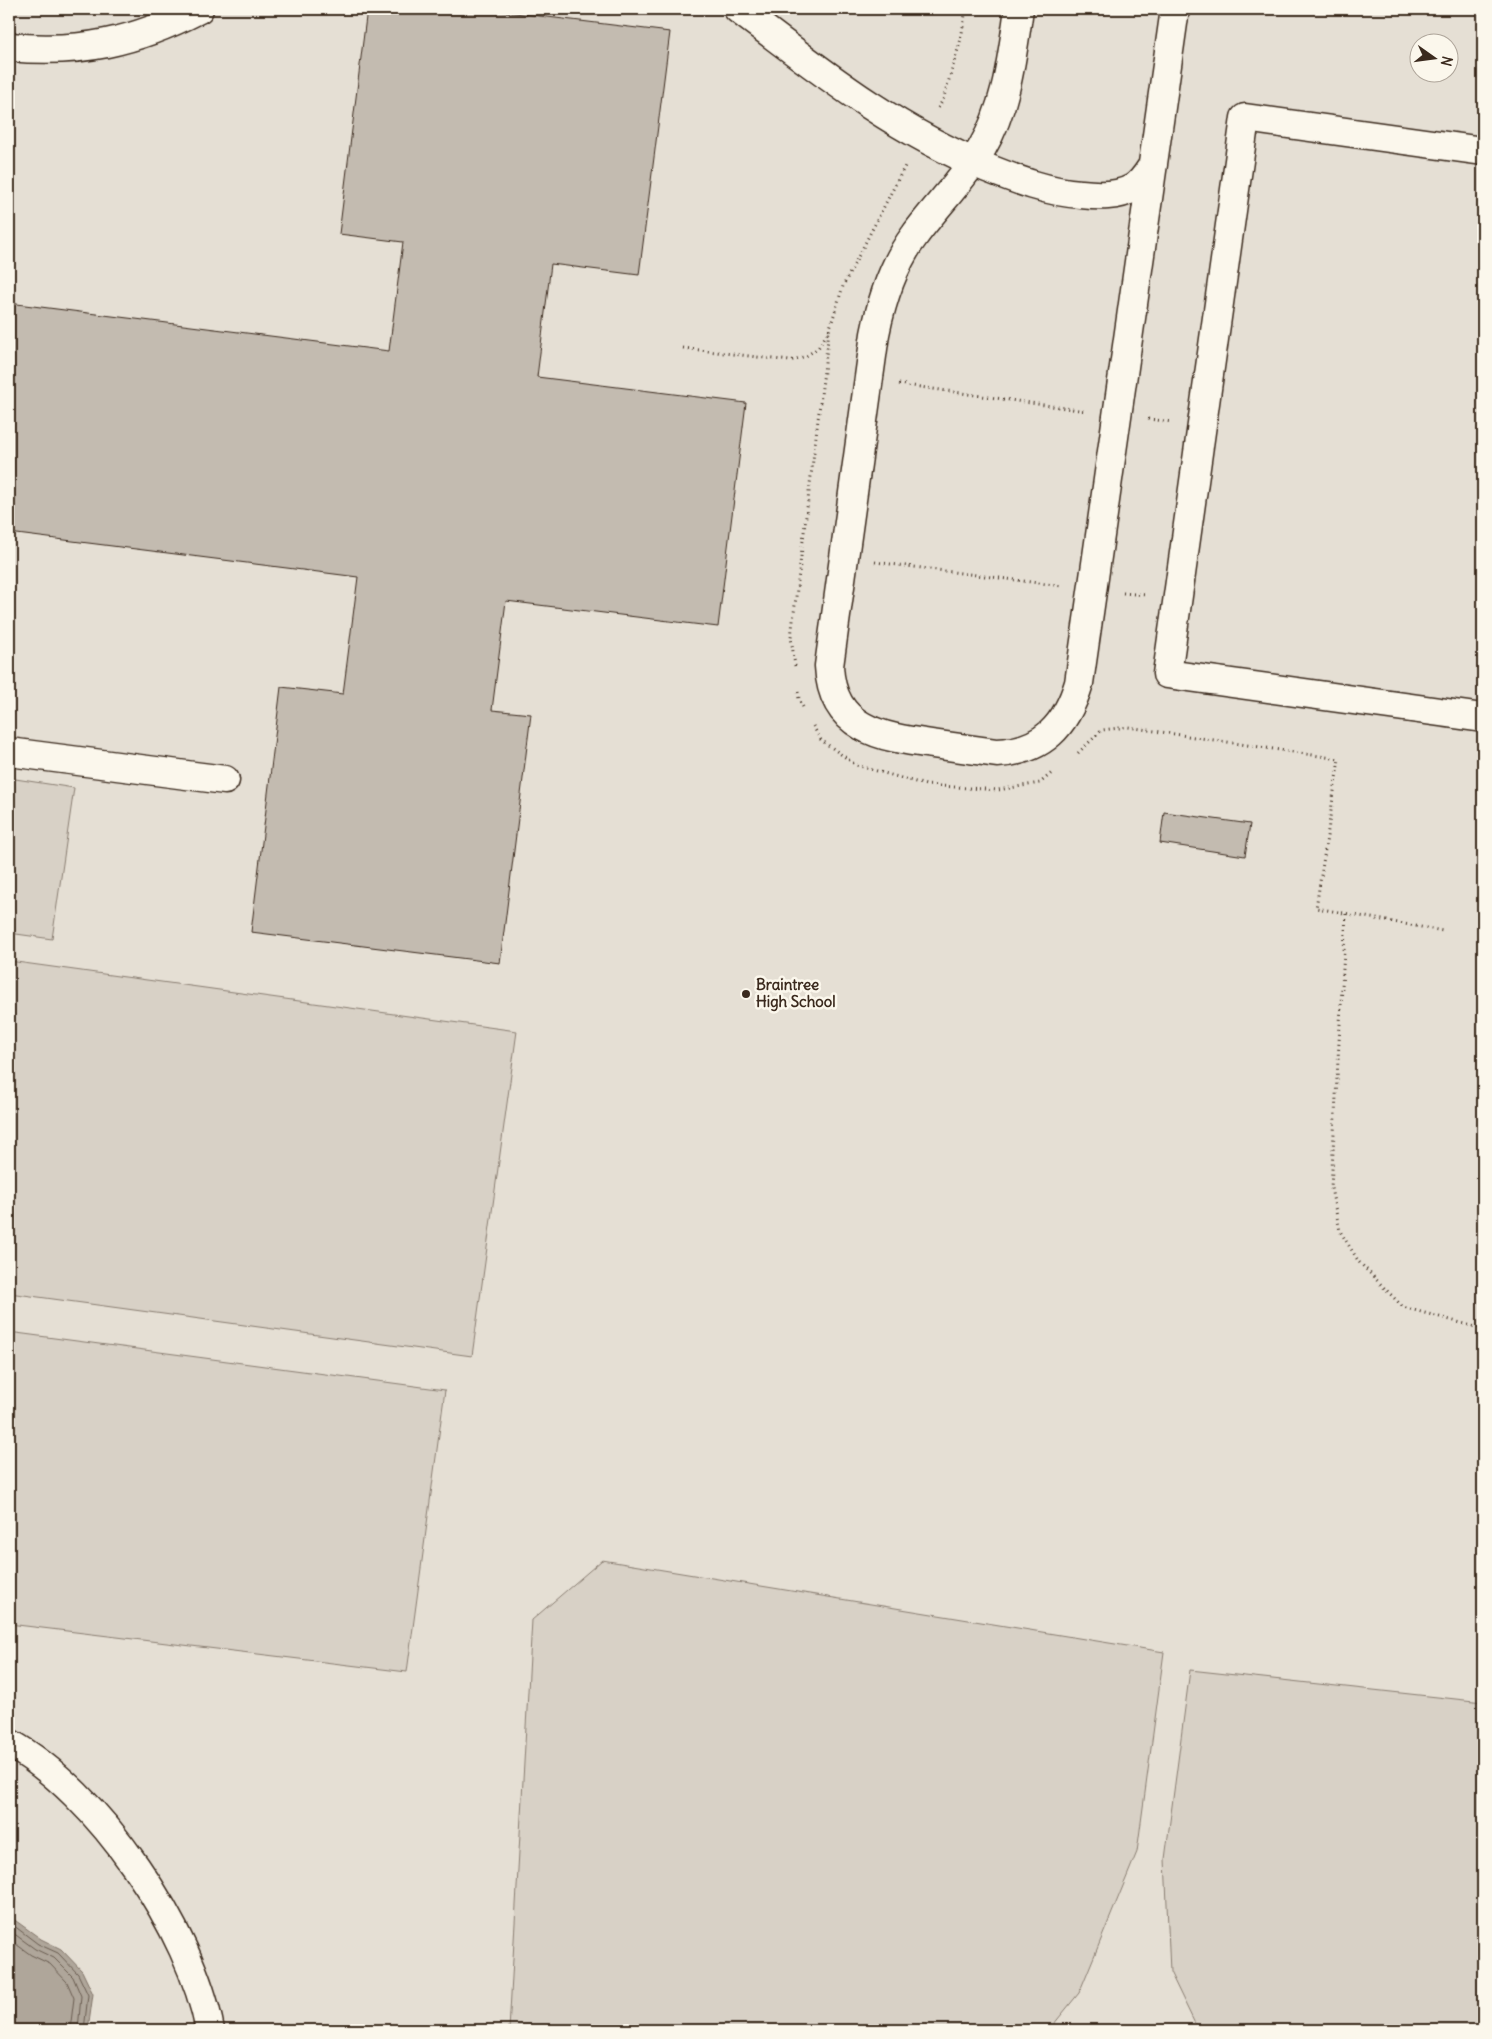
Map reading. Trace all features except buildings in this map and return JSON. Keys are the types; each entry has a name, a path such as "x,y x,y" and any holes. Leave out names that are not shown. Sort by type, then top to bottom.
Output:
{"street":[{"path":"9,48 58,49 111,43 159,28 199,9"},
{"path":"738,9 847,91 920,137 973,162 1042,188 1090,195 1122,193 1134,188 1142,181 1153,165"},
{"path":"1019,9 1012,60 1001,105 994,124 973,162 914,237 894,272 880,310 875,334 829,666 833,693 840,706 851,718 865,728 896,739 997,753 1025,749 1050,734 1069,710 1079,683 1174,9"},
{"path":"1483,151 1245,118 1167,674 1483,718"},
{"path":"9,752 225,780"},
{"path":"9,1743 41,1764 83,1801 123,1851 164,1912 182,1948 198,1986 210,2030"}],"path":[{"path":"683,348 790,361 806,356 818,348 829,331 844,286 920,137 943,100 960,39 966,9"},
{"path":"899,384 1087,411"},
{"path":"867,561 1068,586"},
{"path":"1346,914 1331,1188 1340,1232 1358,1262 1403,1306 1473,1328 1483,1329"}],"shaded area":[{"name":"Braintree High School","path":"9,9 1483,9 1483,2030 88,2030 90,2026 61,1949 41,1939 9,1916"},
{"path":"9,778 74,788 52,939 9,933"},
{"path":"9,961 517,1031 472,1356 9,1293"},
{"path":"9,1332 445,1390 407,1672 9,1624"},
{"path":"602,1560 1164,1652 1137,1852 1079,1993 1049,2030 509,2030 532,1620"},
{"path":"1190,1670 1483,1702 1483,2030 1198,2030 1170,1972 1165,1859"}],"water":[{"path":"9,1916 41,1939 61,1949 82,1971 93,1994 88,2030 9,2030"}],"place":[{"name":"Braintree High School","path":"746,994"}]}
